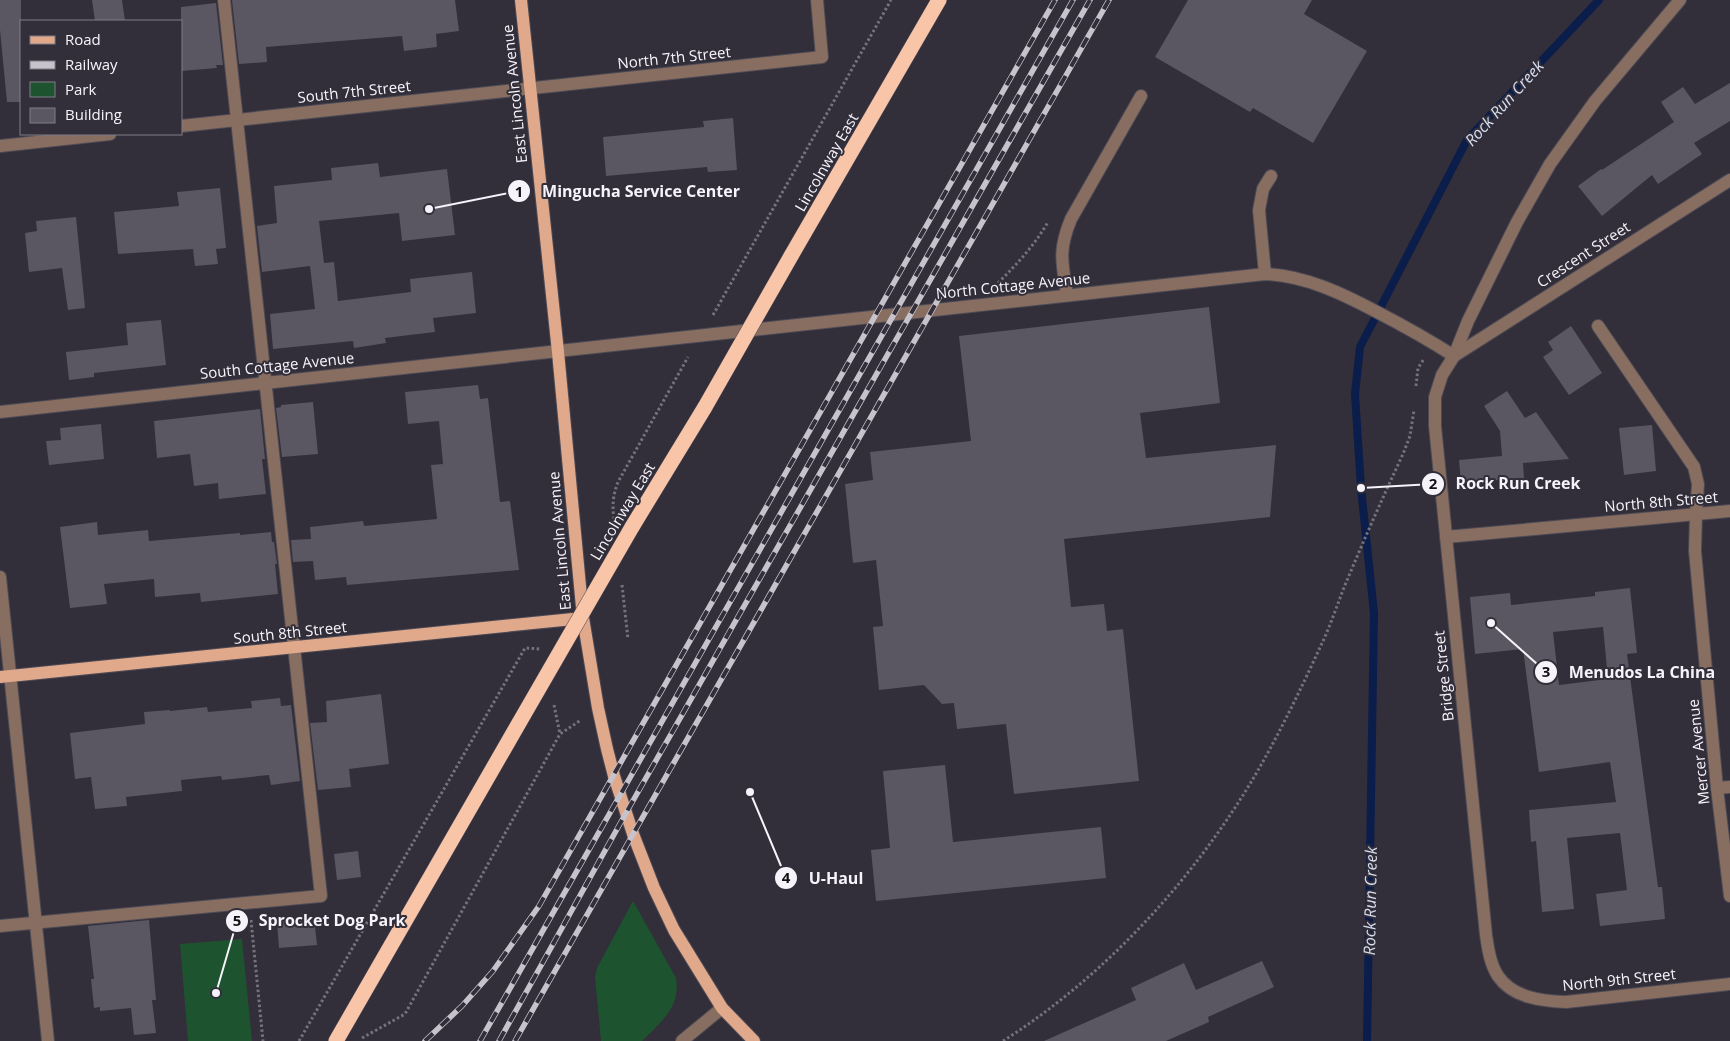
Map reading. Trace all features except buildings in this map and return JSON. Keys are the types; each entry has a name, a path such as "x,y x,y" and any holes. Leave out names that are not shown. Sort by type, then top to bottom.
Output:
{"highway":[{"name":"Lincolnway East","path":"336,1041 632,527 705,406 939,0"}],"main road":[{"name":"East Lincoln Avenue","path":"521,0 558,352 583,618 598,708 620,795 654,888 674,930 722,1008 754,1041"},
{"name":"South 8th Street","path":"6,676 583,618"}],"street":[{"path":"0,926 321,896 224,0"},
{"name":"North 7th Street","path":"530,89 822,57 817,0"},
{"name":"Bridge Street","path":"1512,990 1498,977 1490,956 1486,935 1435,426 1435,397 1442,375 1454,356 1468,321 1517,222 1550,164 1595,102 1680,0"},
{"name":"South 7th Street","path":"182,126 530,89"},
{"path":"1067,295 1061,256 1064,236 1071,219 1141,96"},
{"path":"0,146 101,135"},
{"path":"1265,274 1259,210 1263,189 1271,176"},
{"name":"Crescent Street","path":"1454,356 1730,180"},
{"name":"North Cottage Avenue","path":"558,352 1265,274 1296,277 1355,300 1454,356"},
{"name":"Mercer Avenue","path":"1598,326 1694,467 1698,484 1696,551 1724,788 1730,896"},
{"name":"South Cottage Avenue","path":"0,412 558,352"},
{"name":"North 8th Street","path":"1446,537 1730,511"},
{"path":"0,577 6,676 36,922 48,1041"},
{"name":"North 9th Street","path":"1512,990 1530,998 1547,1002 1566,1002 1730,984"},
{"path":"682,1041 722,1008"}],"path":[{"path":"712,317 891,0"},
{"path":"977,305 1022,260 1036,243 1049,220"},
{"path":"1416,394 1418,368"},
{"path":"1003,1041 1062,998 1128,940 1191,870 1238,803 1278,732 1324,638 1410,436 1415,402"},
{"path":"299,1041 524,648 539,648 545,652"},
{"path":"357,1041 405,1014 560,734 598,708"},
{"path":"250,902 263,1041"}],"green space":[{"path":"633,901 676,978 677,988 675,997 668,1013 642,1041 601,1041 595,977 597,968"},
{"path":"242,939 252,1041 188,1041 180,944"}],"waterway":[{"name":"Rock Run Creek","path":"1367,1041 1374,613 1361,488 1355,394 1360,347 1467,140 1599,0"}],"railway":[{"path":"425,1041 462,1006 493,971 539,906 1055,0"},
{"path":"480,1041 1073,0"},
{"path":"499,1041 626,813 1090,0"},
{"path":"515,1041 1109,0"}],"place":[{"name":"Mingucha Service Center","path":"429,209"},
{"name":"Rock Run Creek","path":"1361,488"},
{"name":"Menudos La China","path":"1491,623"},
{"name":"U-Haul","path":"750,792"},
{"name":"Sprocket Dog Park","path":"216,993"}]}
